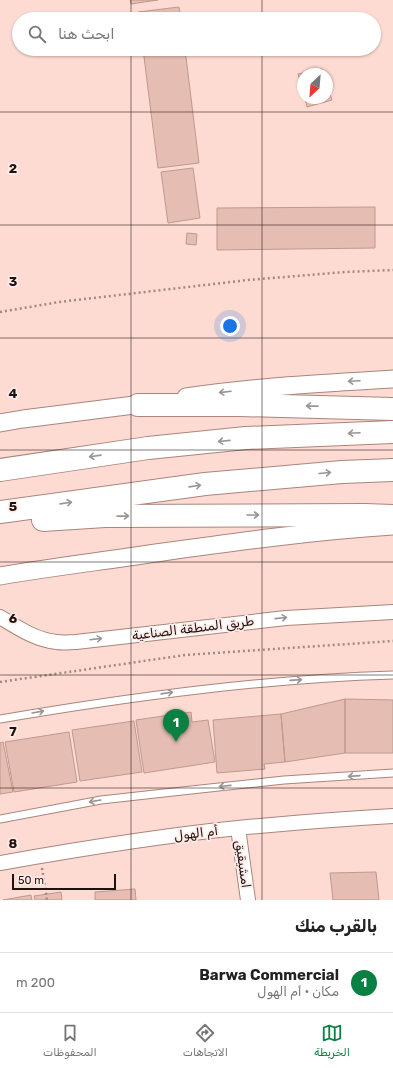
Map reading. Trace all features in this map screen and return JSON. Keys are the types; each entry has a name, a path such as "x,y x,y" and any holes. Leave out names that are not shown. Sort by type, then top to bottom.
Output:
{"highway":[{"path":"138,405 240,405 393,409"},
{"path":"0,470 148,448 238,439 393,432"},
{"path":"0,512 205,484 342,472 393,470"},
{"path":"0,520 171,515 393,516"}],"street":[{"path":"0,423 138,405 188,396 335,382 393,379"},
{"path":"0,576 258,539 393,526"},
{"name":"طريق المنطقة الصناعية","path":"0,617 19,629 38,638 58,642 76,642 286,618 393,612"},
{"name":"أم الهول","path":"0,863 132,842 238,828 393,816"},
{"name":"امشيقيق","path":"238,828 248,900"}],"lane":[{"path":"0,719 182,691 274,682 393,675"},
{"path":"0,819 100,800 284,780 393,773"}],"path":[{"path":"0,312 59,302 248,280 346,272 393,270"},
{"path":"0,682 185,655 393,640"},
{"path":"40,856 47,900"}],"building":[{"path":"130,0 158,0 131,4"},
{"path":"179,7 180,12 138,12"},
{"path":"144,56 186,56 199,163 158,168"},
{"path":"306,104 318,104 307,107"},
{"path":"193,168 200,218 168,223 161,172"},
{"path":"375,207 375,248 217,250 217,208"},
{"path":"187,233 197,234 196,245 186,244"},
{"path":"345,699 345,753 285,762 281,714"},
{"path":"345,699 393,700 393,753 345,753"},
{"path":"191,712 192,722 208,720 215,762 144,773 136,720"},
{"path":"281,714 285,762 264,764 265,769 217,773 213,720"},
{"path":"134,721 142,772 80,781 72,730"},
{"path":"69,732 77,782 14,792 5,742"},
{"path":"3,742 13,792 0,794 0,743"},
{"path":"376,872 379,900 333,900 330,873"},
{"path":"135,889 136,900 95,900 95,892"},
{"path":"61,892 62,900 35,900 34,896"},
{"path":"31,895 32,900 3,900"}],"place":[{"name":"Barwa Commercial","path":"176,742"}]}
